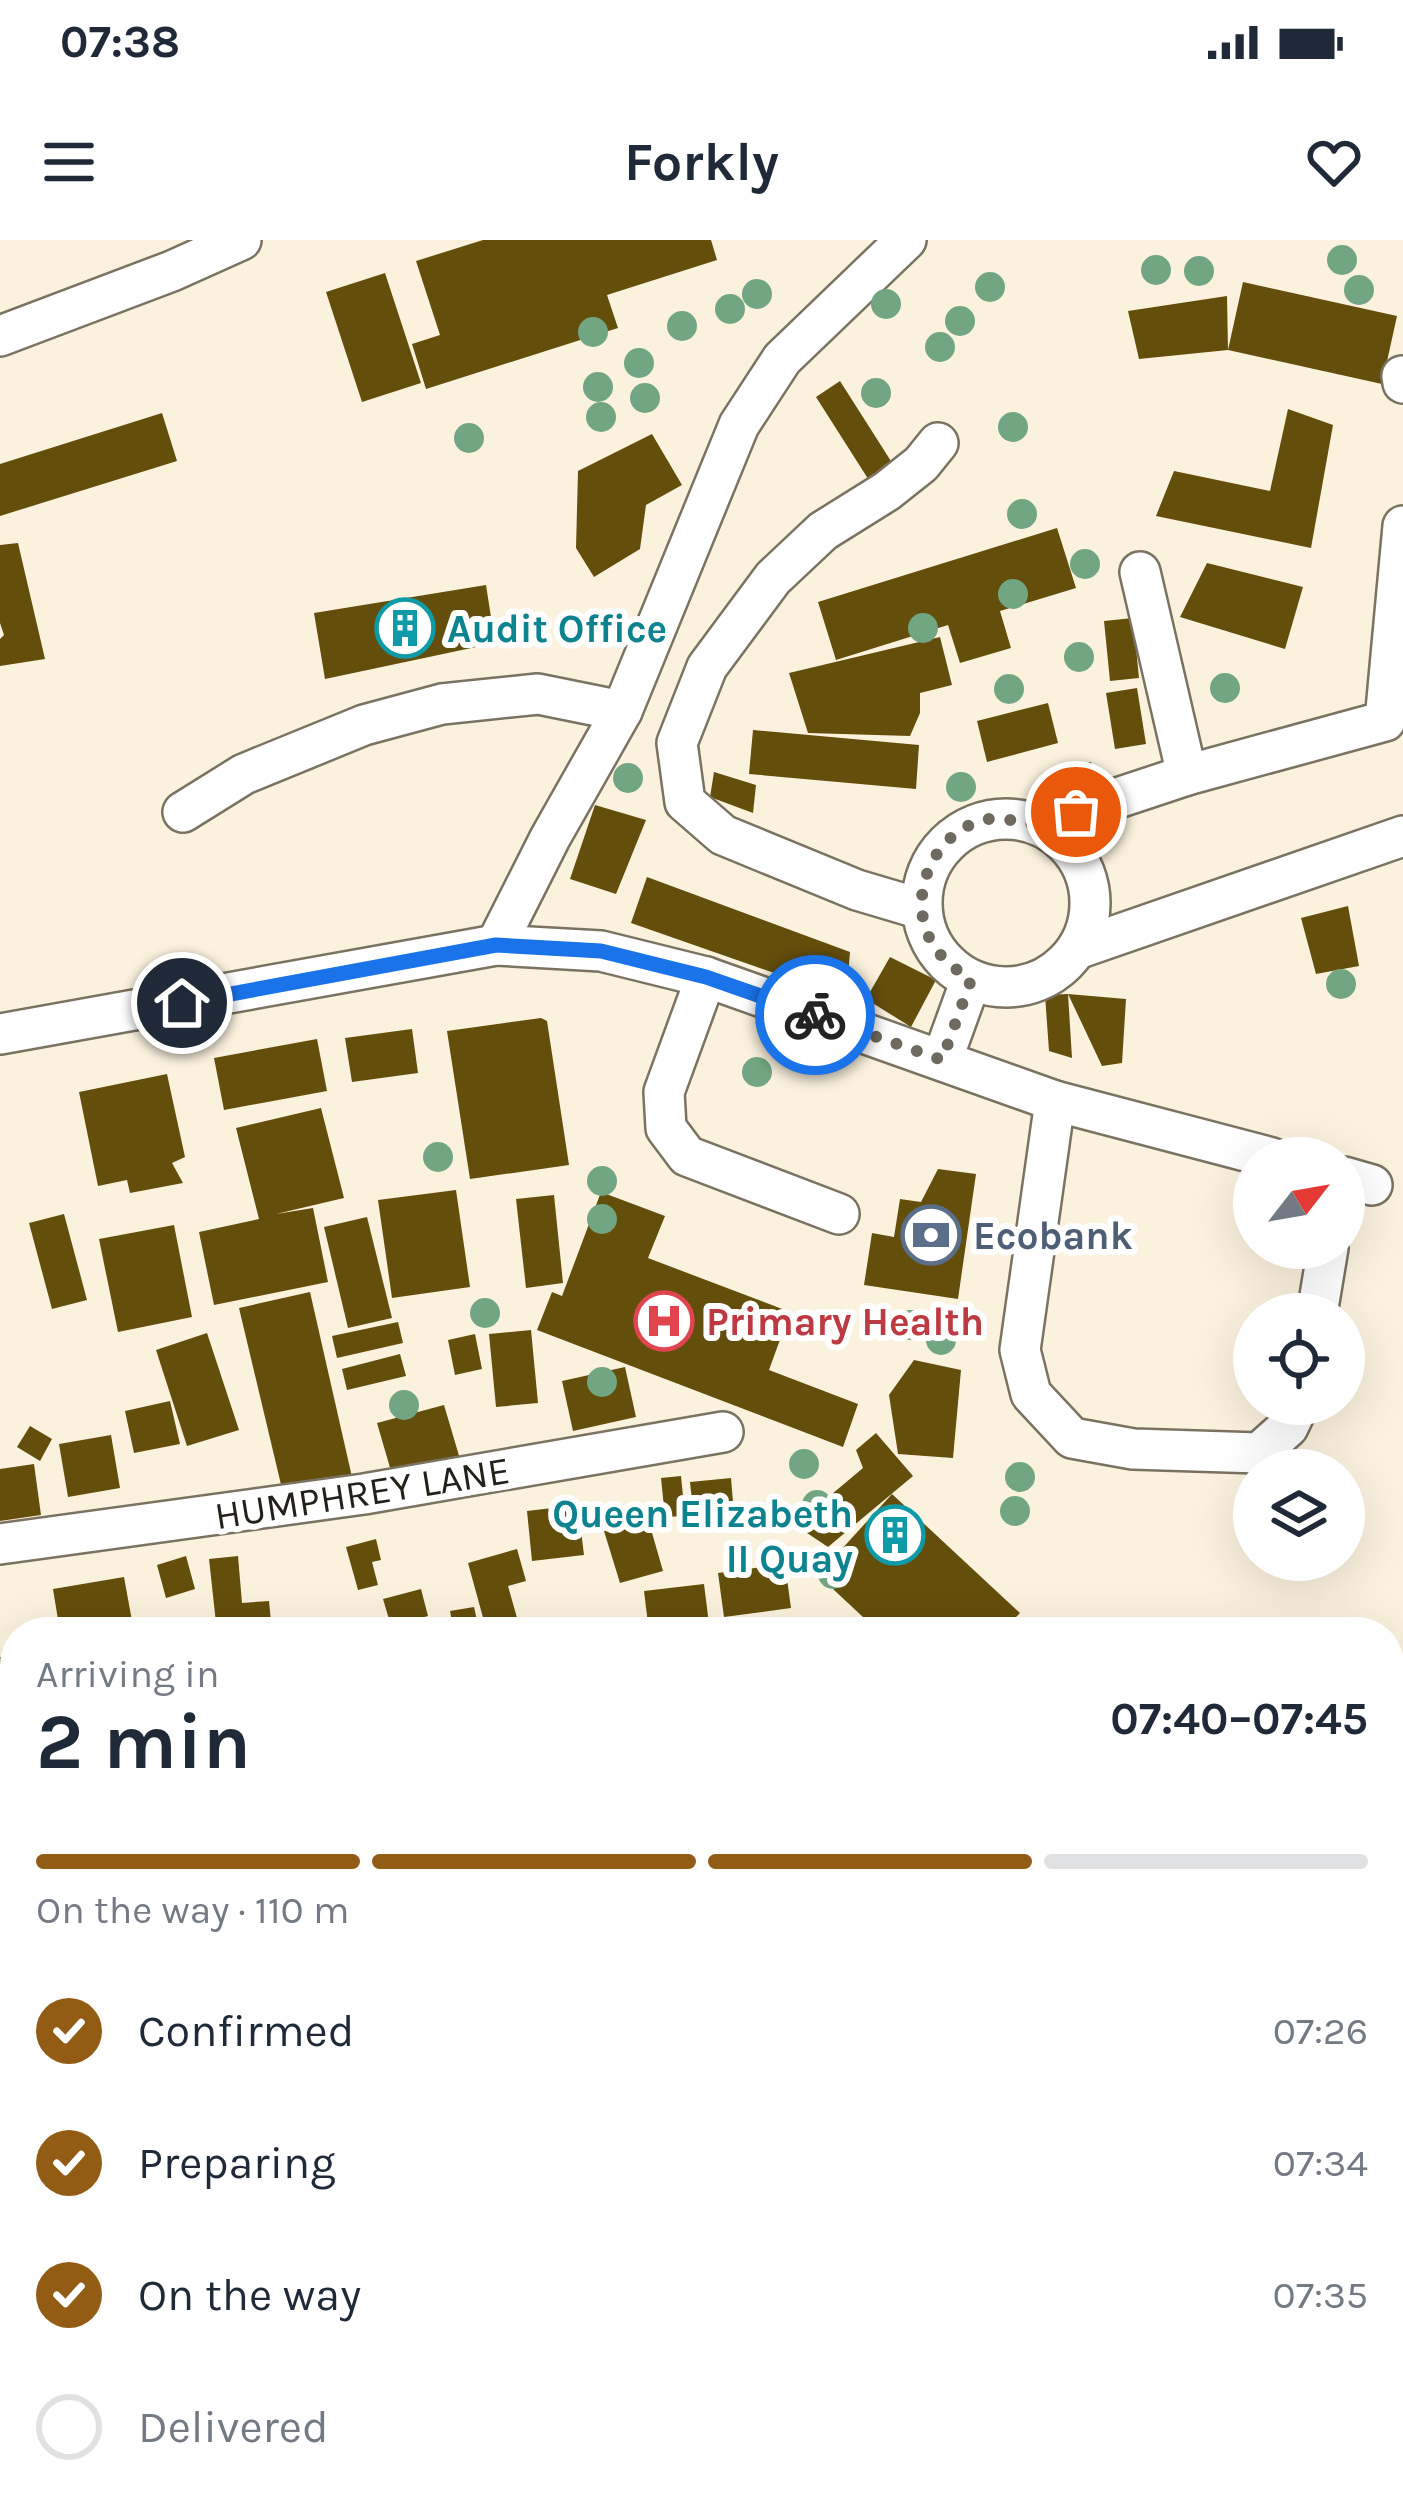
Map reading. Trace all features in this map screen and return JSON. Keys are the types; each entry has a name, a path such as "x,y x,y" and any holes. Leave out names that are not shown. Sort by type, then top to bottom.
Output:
{"street":[{"path":"0,336 241,240"},
{"path":"496,945 622,711 739,425 782,359 906,240"},
{"path":"921,909 857,890 723,835 685,802 677,743 707,667 773,578 823,531 921,464 938,443"},
{"path":"1040,824 1187,775 1394,733 1403,526"},
{"path":"1140,572 1187,775"},
{"path":"183,812 244,774 364,725 442,704 538,694 622,711"},
{"path":"1011,818 1040,824 1069,846 1087,878 1090,915 1077,949 1061,967 1018,987 971,980 946,963 929,938 921,909 924,880 936,854 956,833 982,820 1011,818"},
{"path":"1077,949 1403,836"},
{"path":"0,1034 496,945 601,951 706,977 1054,1101 1233,1148"},
{"path":"706,977 664,1092 666,1128 687,1156 839,1214"},
{"path":"942,1060 971,980"},
{"path":"1054,1101 1020,1350 1031,1394 1072,1438 1154,1450 1259,1454 1289,1425"},
{"name":"HUMPHREY LANE","path":"0,1544 364,1494 723,1432"}],"building":[{"path":"483,240 711,240 717,260 607,295 618,328 426,389 412,344 440,335 416,261"},
{"path":"385,273 421,383 362,402 326,292"},
{"path":"1243,282 1397,316 1382,384 1228,350"},
{"path":"1227,296 1228,350 1139,359 1128,311"},
{"path":"840,381 896,469 872,485 816,397"},
{"path":"1288,409 1333,425 1311,548 1156,516 1174,471 1270,491"},
{"path":"162,413 177,461 0,516 0,464"},
{"path":"652,434 682,485 646,505 640,549 594,577 576,548 578,471"},
{"path":"1057,528 1076,588 1000,611 1011,648 960,663 948,625 836,660 818,602"},
{"path":"18,543 45,659 0,666 4,635 0,545"},
{"path":"1207,563 1303,587 1285,649 1180,617"},
{"name":"Audit Office","path":"486,585 495,643 325,679 314,613"},
{"path":"1133,618 1139,678 1110,681 1104,621"},
{"path":"940,637 952,685 920,693 920,713 910,736 808,733 789,673"},
{"path":"1137,688 1146,744 1115,749 1106,693"},
{"path":"1048,703 1058,743 987,762 977,721"},
{"path":"753,730 919,745 916,789 749,774"},
{"path":"1091,762 1097,781 1043,798 1037,779"},
{"path":"714,772 756,785 753,813 710,797"},
{"path":"595,805 646,820 616,894 570,879"},
{"path":"647,877 850,952 846,998 631,923"},
{"path":"1348,906 1359,966 1316,974 1301,918"},
{"path":"890,957 936,980 911,1027 866,999"},
{"path":"1068,994 1072,1058 1049,1051 1045,995"},
{"path":"1068,994 1126,999 1122,1063 1102,1066"},
{"path":"547,1021 569,1165 470,1179 447,1031"},
{"path":"412,1029 418,1073 352,1082 345,1038"},
{"path":"317,1039 327,1091 224,1110 214,1058"},
{"path":"167,1074 185,1157 172,1163 183,1183 130,1193 127,1180 98,1186 79,1092"},
{"path":"321,1108 344,1198 276,1214 313,1208 328,1282 214,1305 199,1232 259,1219 236,1128"},
{"name":"Ecobank","path":"938,1169 976,1174 958,1299 864,1285 872,1233 894,1237 900,1199 921,1202"},
{"path":"456,1190 470,1287 392,1298 378,1200"},
{"name":"Primary Health","path":"601,1192 665,1216 648,1258 790,1312 769,1370 858,1404 843,1447 537,1330 552,1292 562,1296"},
{"path":"554,1195 563,1283 526,1288 516,1199"},
{"path":"64,1214 87,1300 52,1309 29,1223"},
{"path":"367,1217 392,1318 348,1328 324,1227"},
{"path":"174,1225 192,1317 118,1332 99,1239"},
{"path":"310,1292 352,1477 283,1493 239,1308"},
{"path":"398,1322 403,1343 337,1358 332,1336"},
{"path":"531,1330 538,1403 496,1407 489,1334"},
{"path":"207,1333 239,1430 187,1446 156,1350"},
{"path":"475,1334 482,1369 455,1375 448,1340"},
{"path":"400,1354 406,1376 347,1390 342,1369"},
{"path":"914,1360 961,1370 953,1458 898,1454 889,1395"},
{"path":"625,1367 636,1417 573,1431 562,1381"},
{"path":"170,1401 180,1444 134,1453 125,1411"},
{"path":"444,1405 460,1459 393,1478 377,1423"},
{"path":"30,1426 52,1439 40,1461 17,1447"},
{"path":"876,1433 913,1476 828,1547 795,1525 863,1468 856,1450"},
{"path":"111,1435 120,1488 68,1497 59,1444"},
{"path":"34,1464 41,1515 0,1521 0,1469"},
{"path":"681,1476 685,1516 665,1517 661,1478"},
{"path":"731,1478 735,1526 695,1529 690,1482"},
{"name":"Queen Elizabeth II Quay","path":"892,1494 1020,1613 1016,1617 863,1617 818,1575"},
{"path":"578,1505 584,1555 532,1561 527,1511"},
{"path":"648,1519 663,1571 620,1583 604,1531"},
{"path":"376,1539 381,1560 372,1562 378,1585 358,1590 346,1547"},
{"path":"517,1549 526,1581 508,1586 517,1617 483,1617 468,1563"},
{"path":"186,1556 195,1589 166,1598 157,1565"},
{"path":"238,1556 242,1603 269,1601 271,1617 215,1617 209,1559"},
{"path":"785,1564 791,1608 724,1617 718,1573"},
{"path":"124,1577 131,1617 58,1617 53,1589"},
{"path":"704,1584 708,1617 647,1617 644,1591"},
{"path":"421,1589 428,1616 388,1617 383,1599"},
{"path":"474,1607 476,1617 451,1617 450,1611"}],"way so far":[{"path":"815,1015 942,1060 971,980 946,963 929,938 921,909 924,880 936,854 956,833 982,820 1011,818 1040,824 1076,812"}],"place":[{"name":"Audit Office","path":"405,628"},
{"name":"Ecobank","path":"931,1235"},
{"name":"Primary Health","path":"664,1321"},
{"name":"Queen Elizabeth II Quay","path":"895,1535"}],"route":[{"path":"182,1003 496,945 601,951 706,977 815,1015"}]}
